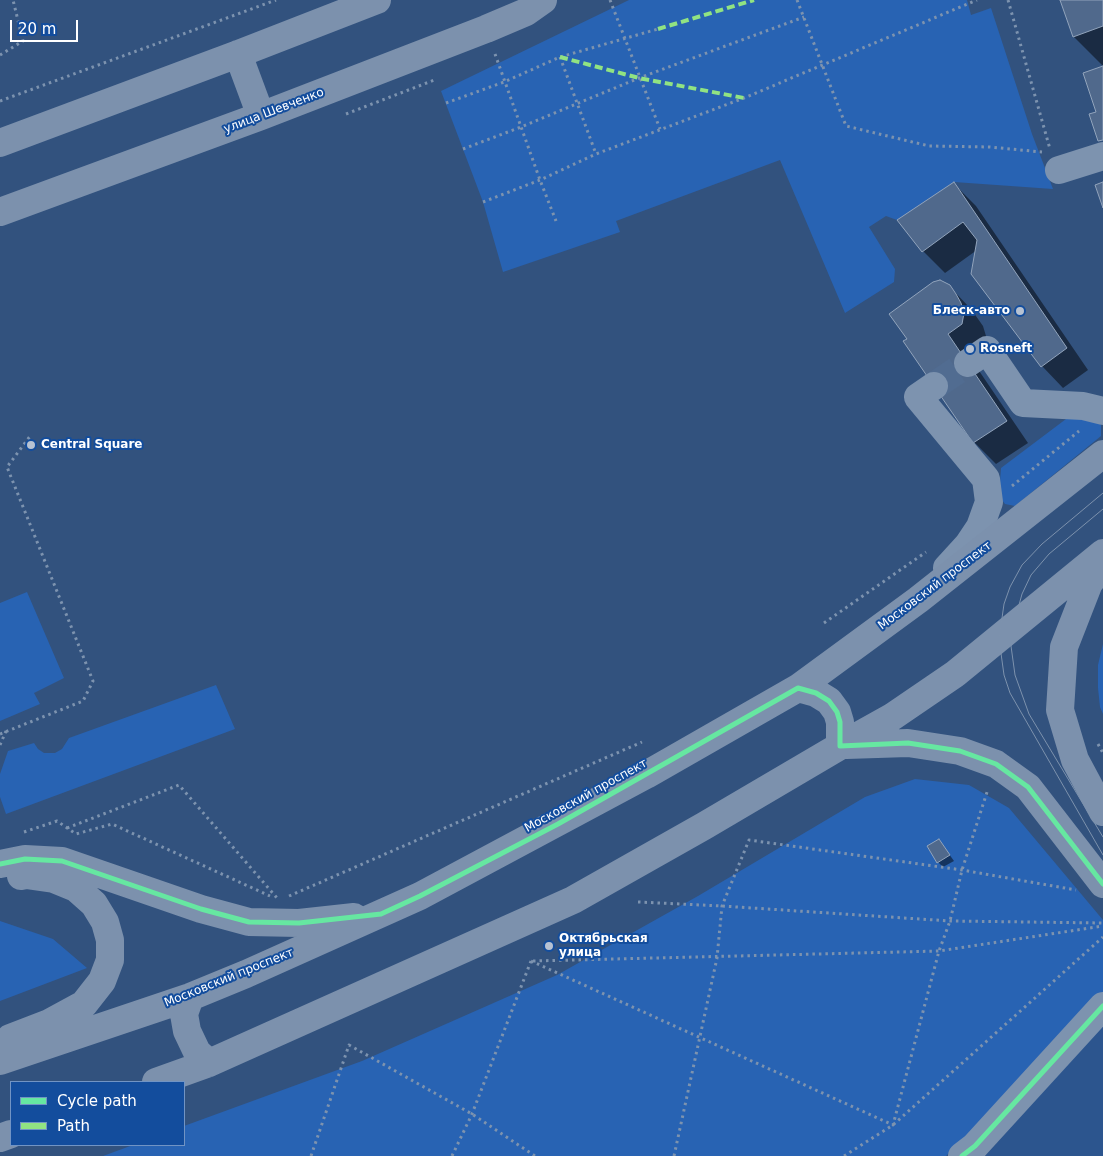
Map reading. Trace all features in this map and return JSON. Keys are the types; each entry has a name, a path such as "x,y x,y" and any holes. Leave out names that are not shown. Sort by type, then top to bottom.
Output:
{"main road":[{"path":"4,139 238,54 377,0"},
{"name":"улица Шевченко","path":"0,212 261,116 486,29 526,12 543,0"},
{"path":"238,54 261,116"},
{"name":"Московский проспект","path":"0,1060 190,996 255,970 420,896 566,819 798,688 918,600 1103,454"},
{"path":"159,1081 209,1064 573,900 892,717 955,674 1103,552"},
{"path":"1103,566 1089,583 1064,647 1060,710 1075,760 1103,812"},
{"path":"798,688 816,693 829,701 837,712 840,722 840,746"},
{"path":"840,746 908,743 960,751 996,764 1028,787 1093,888"},
{"path":"0,864 25,859 62,861 200,908 249,922 299,923 381,914"},
{"path":"0,882 26,875 54,879 76,888 94,904 105,922 110,940 110,960 102,981 84,1004 50,1023 0,1042"},
{"path":"190,996 184,1014 187,1031 197,1052 209,1064"}],"street":[{"path":"1059,170 1103,156"},
{"path":"968,363 987,350 1023,403 1083,406 1103,411"},
{"path":"918,600 968,545 980,527 989,502 986,479 918,397 934,386"},
{"path":"962,1156 975,1146 1103,1006"}],"path":[{"path":"0,55 23,41 13,0"},
{"path":"0,102 276,0"},
{"path":"610,0 660,129"},
{"path":"797,0 846,126 929,146 990,147 1051,153 1008,0"},
{"path":"483,202 540,180 596,154 744,98 977,0"},
{"path":"463,149 521,128 640,78 804,17"},
{"path":"446,103 504,82 560,58 658,29"},
{"path":"495,54 556,221"},
{"path":"560,58 596,154"},
{"path":"346,114 437,79"},
{"path":"0,734 83,702 93,681 7,467 31,435"},
{"path":"0,745 6,731"},
{"path":"1096,740 1103,752"},
{"path":"288,897 642,742"},
{"path":"894,1125 939,951 950,921 962,870 991,781"},
{"path":"16,835 57,821 67,828 76,834 112,824 279,901 179,785 67,828"},
{"path":"674,1156 717,958 722,906 749,840 1093,888"},
{"path":"638,902 950,921 1103,924"},
{"path":"531,961 717,958 939,951 1103,924"},
{"path":"844,1156 894,1125 1103,937"},
{"path":"531,961 894,1125"},
{"path":"452,1156 472,1114 531,961"},
{"path":"311,1156 349,1045 472,1114 535,1156"}],"shaded area":[{"path":"629,0 967,0 971,15 991,8 1032,134 1053,189 954,182 897,220 886,216 869,227 895,269 894,282 845,313 780,160 616,221 620,232 503,272 483,202 441,91"},
{"path":"1066,419 1098,419 1101,425 1101,436 1015,506 1005,504 999,496 1001,468"},
{"path":"27,592 64,678 34,693 40,704 0,721 0,603"},
{"path":"1103,644 1103,714 1100,707 1098,688 1098,665"},
{"path":"216,685 235,729 6,814 0,797 0,774 8,751 34,743 44,753 55,753 62,749 69,738"},
{"path":"915,779 969,785 1009,808 1103,920 1103,993 1008,1096 946,1156 103,1156 130,1146 185,1146 185,1126 362,1061 557,975 698,896 865,797"},
{"path":"0,921 53,939 87,968 0,1001"},
{"path":"1103,1025 1103,1156 985,1156"}],"building":[{"path":"1060,0 1103,0 1103,26 1073,37"},
{"path":"1103,66 1103,140 1098,141 1089,114 1096,112 1083,73"},
{"name":"Блеск-авто","path":"954,182 1067,348 1041,367 971,274 977,240 963,222 922,252 897,220"},
{"path":"1103,182 1103,208 1095,185"},
{"path":"940,280 950,285 961,303 964,313 962,324 948,334 1007,421 973,443 903,341 907,339 889,314 933,282"},
{"path":"939,839 950,855 937,863 927,846"}],"tunnel":[{"path":"934,386 968,363"}],"tram line":[{"path":"1103,493 1042,544 1022,565 1010,587 1004,604 999,639 1004,675 1010,693 1103,855"},
{"path":"1103,509 1049,554 1031,575 1022,594 1011,646 1015,675 1029,714 1103,837"}],"marked path":[{"path":"658,29 754,0"},
{"path":"560,57 639,78 744,98"}],"cycle path":[{"path":"0,864 25,859 62,861 201,909 249,922 299,923 381,914 420,896 558,824 798,688 816,693 829,701 837,712 840,722 840,746 908,743 960,751 996,764 1028,787 1103,884"},
{"path":"962,1156 975,1146 1103,1006"}],"place":[{"name":"Блеск-авто","path":"1020,311"},
{"name":"Rosneft","path":"970,349"},
{"name":"Central Square","path":"31,445"},
{"name":"Октябрьская улица","path":"549,946"}]}
